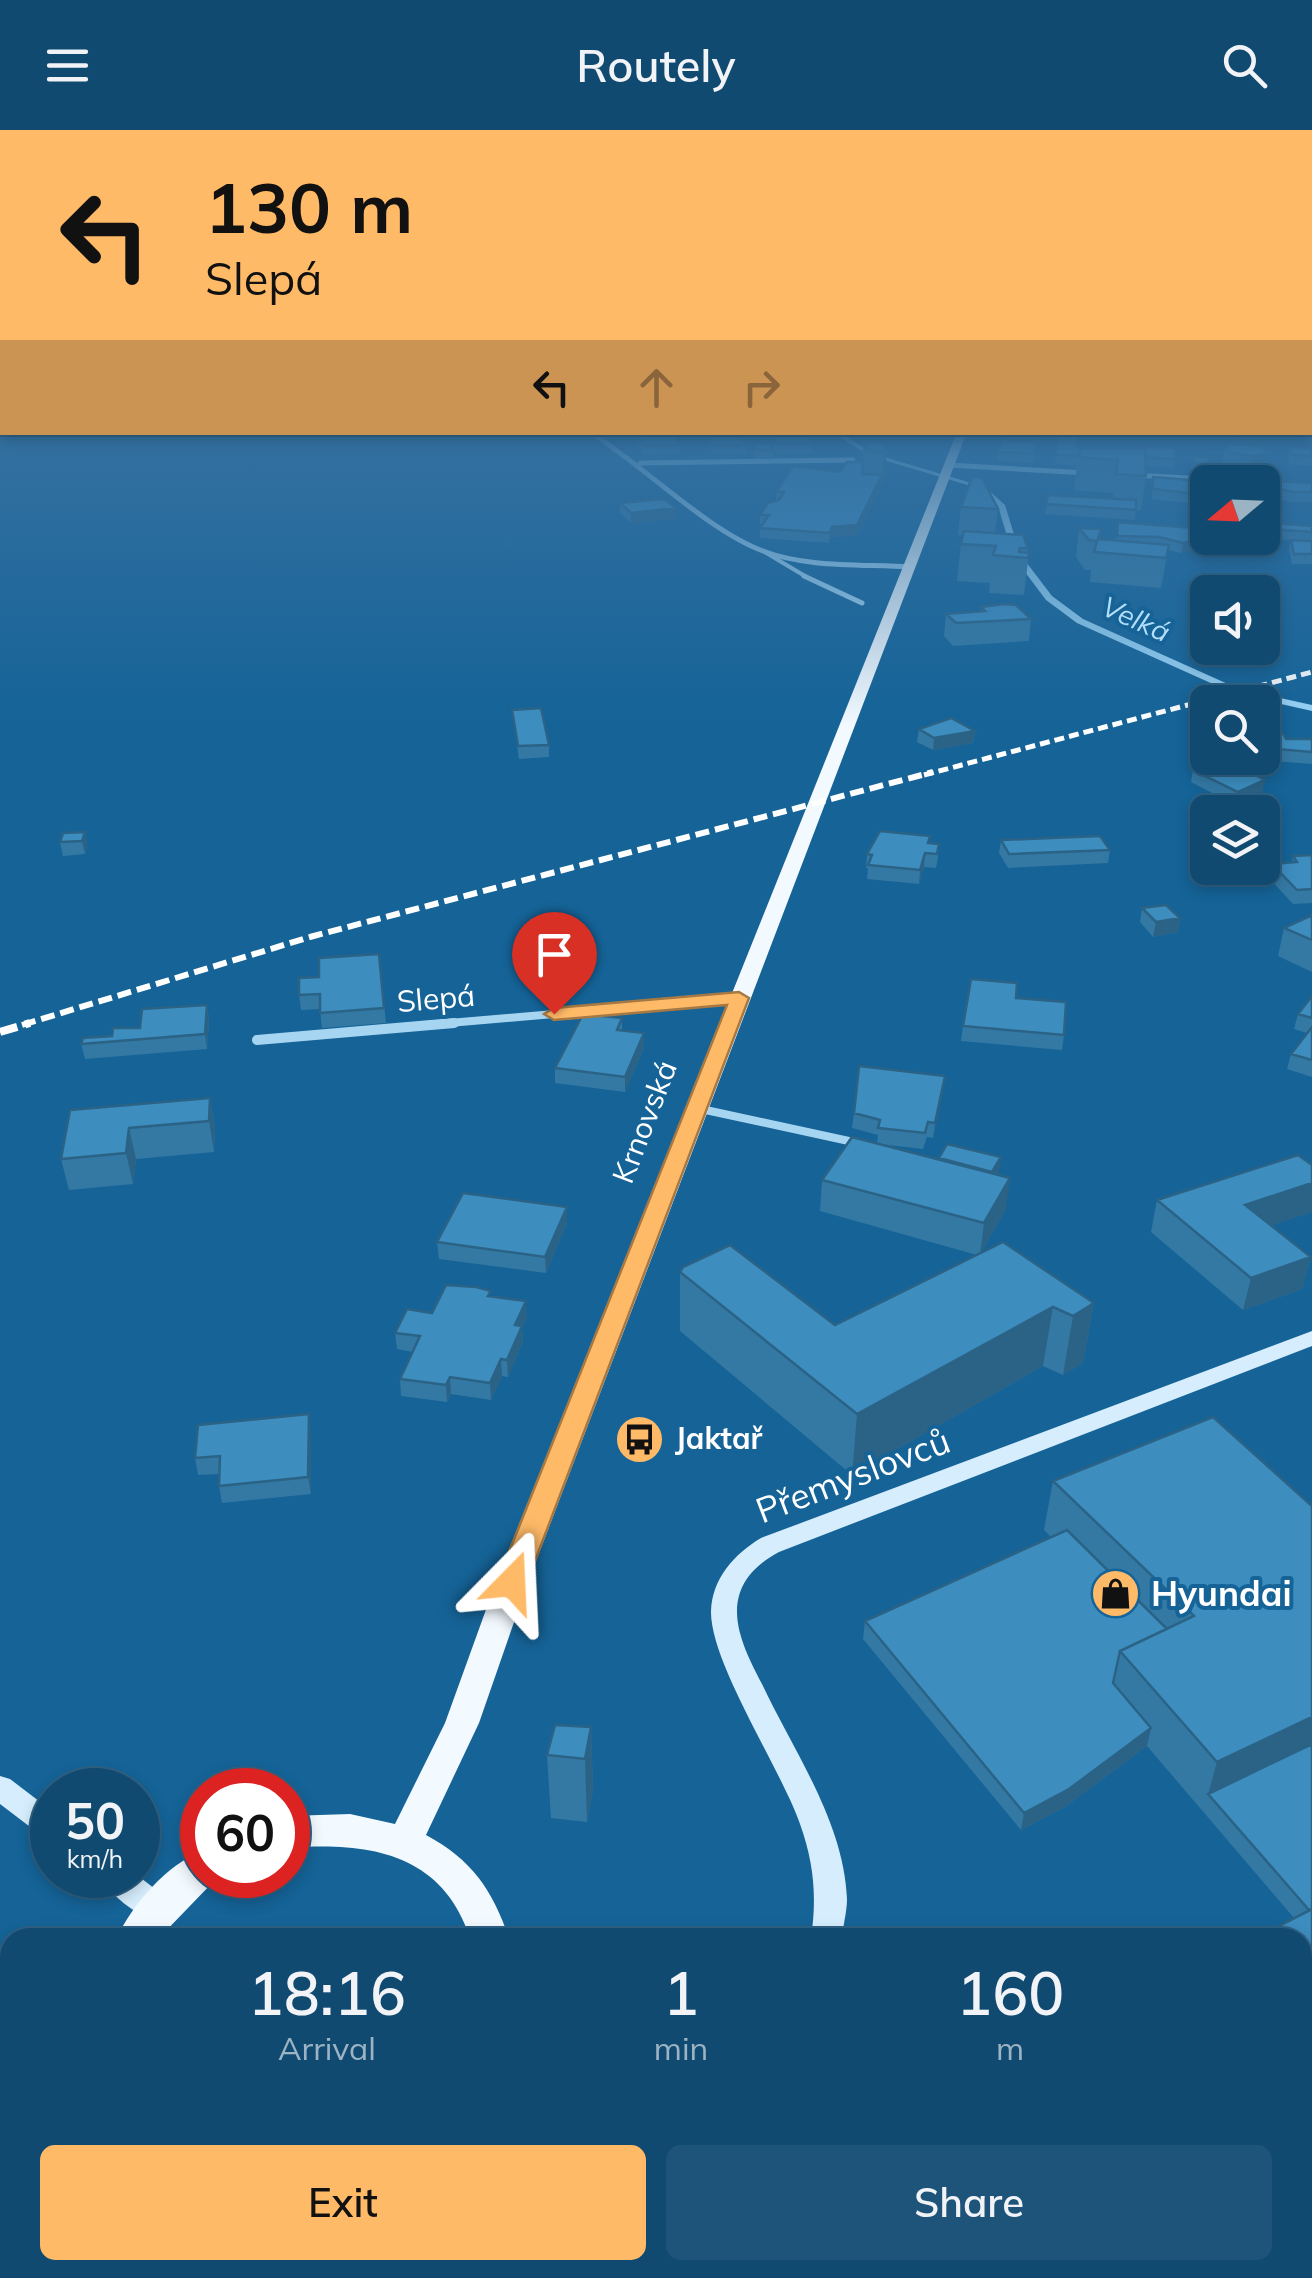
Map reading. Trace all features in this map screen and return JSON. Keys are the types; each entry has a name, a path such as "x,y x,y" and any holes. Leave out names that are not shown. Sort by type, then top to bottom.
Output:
{"main road":[{"name":"Krnovská","path":"405,1840 462,1722 512,1582 926,524"},
{"path":"310,1830 336,1827 405,1840 450,1872 476,1901 486,1928"},
{"path":"147,1923 180,1890"}],"street":[{"path":"715,524 763,551 800,559 910,566"},
{"name":"Slepá","path":"257,1040 739,998"},
{"name":"Přemyslovců","path":"828,1928 834,1904 828,1857 725,1626 724,1595 739,1568 770,1546 1312,1338"},
{"path":"0,1788 30,1810"},
{"path":"130,1898 147,1923"}],"lane":[{"path":"763,551 797,573 862,603"},
{"path":"697,1108 872,1147"}],"building":[{"path":"763,524 857,524 832,527 830,533 760,528"},
{"path":"1118,524 1190,528 1190,541 1117,536"},
{"path":"1280,524 1312,526 1312,532 1280,530"},
{"path":"1079,528 1101,529 1098,539 1169,545 1166,558 1094,552 1097,541 1089,540"},
{"path":"964,531 1023,535 1028,548 1020,548 1019,552 1029,553 1028,558 993,555 996,546 961,544"},
{"path":"1291,540 1312,541 1312,554 1294,554"},
{"path":"1016,605 1031,619 956,623 946,614 985,611 981,607"},
{"path":"541,708 549,745 518,746 512,710"},
{"path":"951,718 975,731 934,738 919,729"},
{"path":"1280,728 1286,739 1312,739 1312,752 1280,749"},
{"path":"1203,775 1255,775 1265,780 1238,792"},
{"path":"880,831 930,836 928,843 939,844 937,854 925,853 920,870 868,865 872,855 867,854"},
{"path":"85,832 82,841 60,842 63,833"},
{"path":"1100,836 1110,850 1009,854 1001,840"},
{"path":"1312,855 1312,889 1297,890 1280,872 1280,863 1297,862 1293,856"},
{"path":"1166,905 1180,918 1156,922 1142,908"},
{"path":"1312,915 1312,940 1284,928"},
{"path":"379,954 384,1008 320,1013 320,994 299,995 299,978 319,977 319,958"},
{"path":"971,979 1017,983 1016,998 1066,1002 1064,1035 963,1026"},
{"path":"1312,996 1312,1018 1298,1014"},
{"path":"207,1005 205,1034 81,1044 83,1038 112,1036 113,1028 140,1028 142,1009"},
{"path":"583,1014 622,1018 617,1030 644,1033 625,1077 555,1068"},
{"path":"1312,1027 1312,1060 1291,1054"},
{"path":"859,1066 945,1076 935,1123 928,1122 925,1133 878,1128 880,1120 854,1113"},
{"path":"210,1098 209,1121 129,1128 126,1153 61,1159 70,1110"},
{"path":"852,1137 1010,1178 984,1223 822,1180"},
{"path":"947,1144 1001,1157 992,1172 939,1158"},
{"path":"1298,1155 1312,1165 1312,1183 1245,1205 1311,1257 1251,1278 1157,1200"},
{"path":"463,1193 567,1207 545,1257 437,1242"},
{"path":"1003,1242 1094,1303 1073,1316 1053,1307 857,1414 680,1272 730,1245 835,1325"},
{"path":"446,1285 476,1287 491,1291 488,1296 526,1301 515,1325 522,1326 507,1360 501,1359 490,1383 450,1377 446,1385 400,1379 420,1336 395,1333 407,1309 432,1313"},
{"path":"309,1414 308,1477 219,1486 220,1456 195,1458 198,1425"},
{"path":"1213,1417 1312,1506 1312,1717 1217,1762 1120,1651 1194,1616 1053,1481"},
{"path":"1067,1530 1167,1629 1120,1651 1113,1683 1151,1728 1069,1789 1024,1813 865,1621"},
{"path":"555,1725 591,1727 585,1759 547,1755"},
{"path":"1312,1744 1312,1909 1309,1910 1208,1794"},
{"path":"1312,1909 1312,1928 1275,1928"}],"waterway":[{"name":"Velká","path":"1007,524 1016,554 1049,598 1080,621 1236,691 1312,708"}],"railway":[{"path":"924,775 1312,672"},
{"path":"22,1025 310,937 933,772"},
{"path":"0,1032 30,1023"}],"place":[{"name":"Jaktař","path":"640,1439"},
{"name":"Hyundai","path":"1116,1594"}],"route":[{"path":"512,1582 739,998 554,1014"}]}
